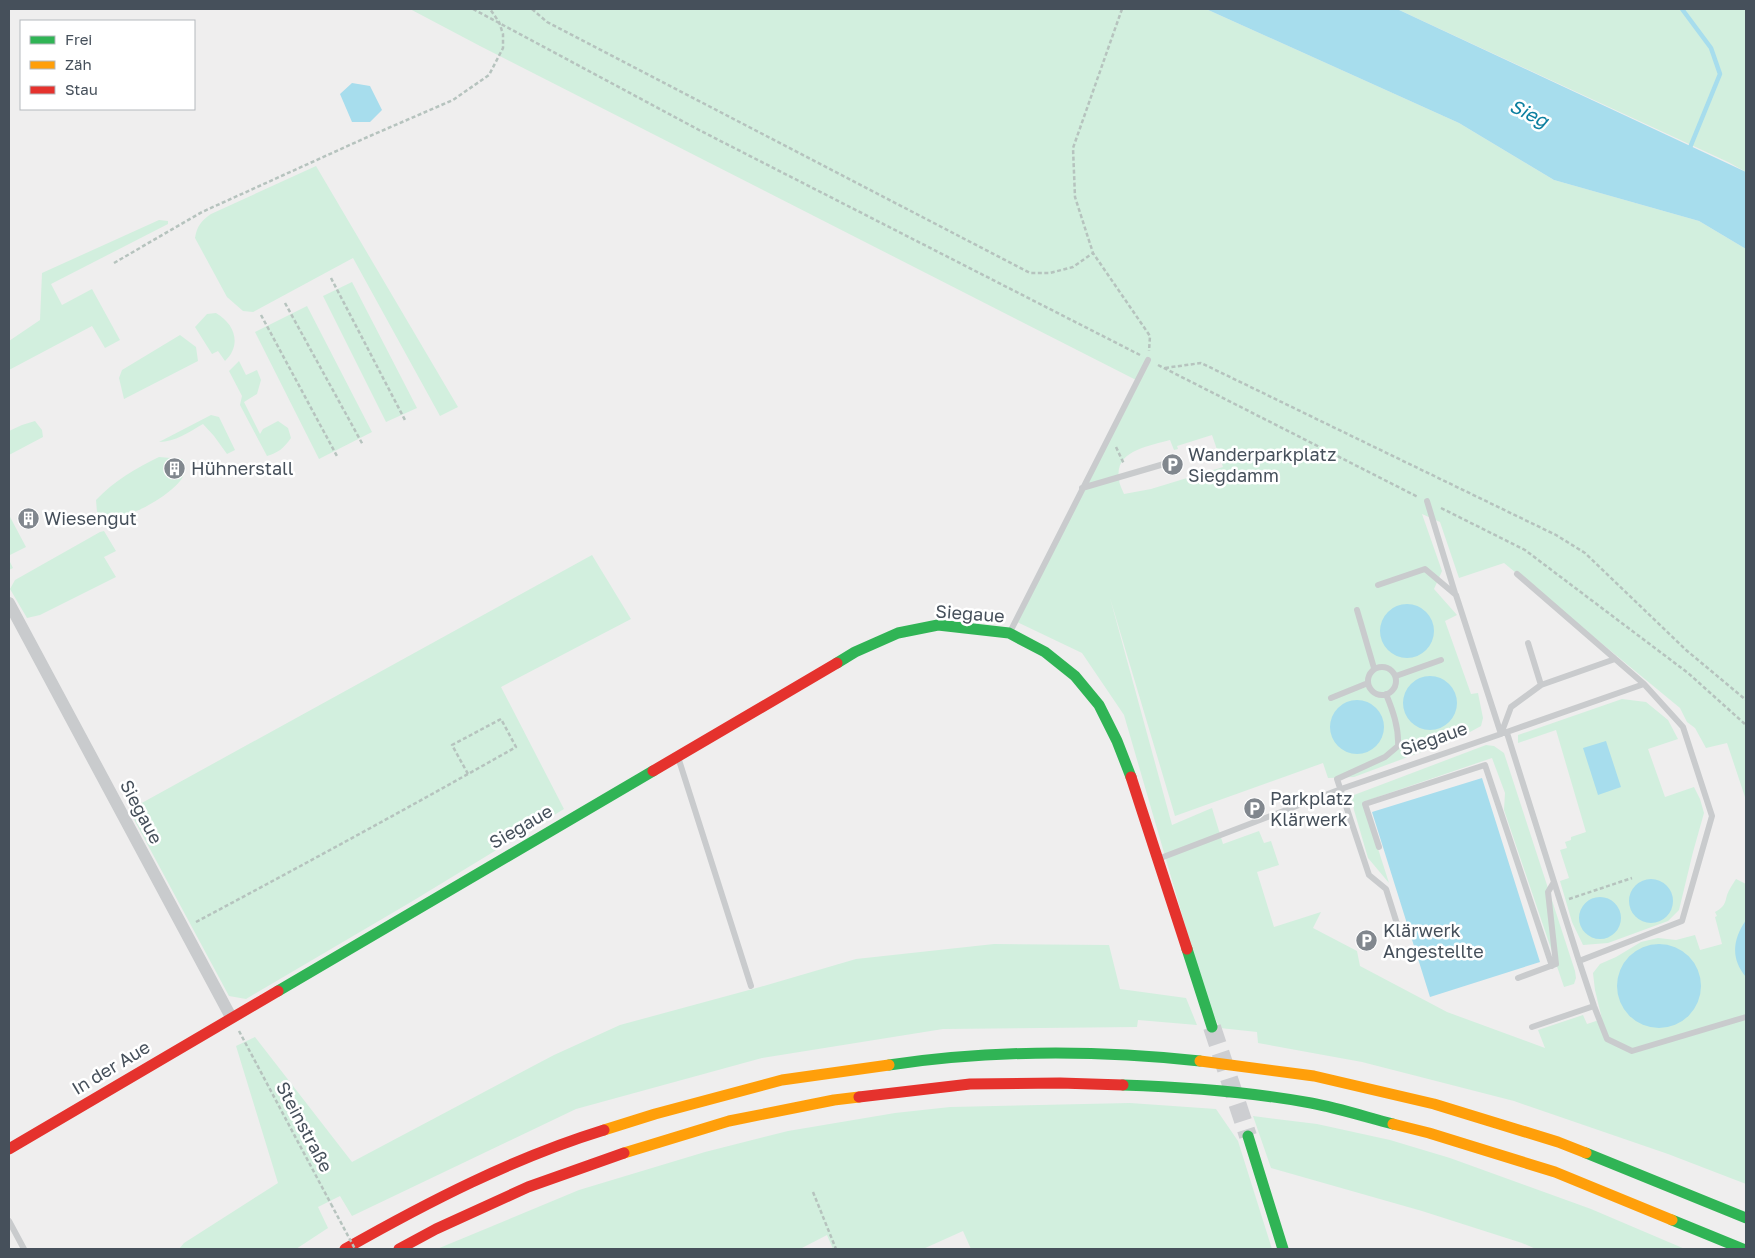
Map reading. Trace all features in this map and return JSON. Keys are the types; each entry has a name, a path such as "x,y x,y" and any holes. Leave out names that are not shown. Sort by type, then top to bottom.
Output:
{"main road":[{"name":"Siegaue","path":"231,1018 855,652 898,633 938,626 1010,633 1045,652 1075,676 1099,705 1117,741 1212,1027"},
{"name":"In der Aue","path":"9,1149 231,1018"},
{"path":"344,1249 412,1210 487,1174 575,1139 655,1114 782,1080 937,1058 1047,1054 1154,1056 1314,1076 1416,1100 1558,1142 1746,1218"},
{"path":"399,1249 436,1229 528,1187 623,1153 729,1121 834,1100 970,1084 1060,1083 1152,1086 1312,1103 1429,1133 1555,1172 1743,1249"},
{"path":"1248,1136 1283,1249"}],"street":[{"name":"Siegaue","path":"9,602 231,1018"}],"lane":[{"path":"1010,633 1148,360"},
{"path":"1082,488 1164,464"},
{"path":"1427,501 1456,594 1561,901 1594,1006 1607,1039 1632,1051 1746,1017"},
{"path":"1378,585 1424,569 1456,594"},
{"path":"1517,574 1644,684 1683,727 1712,816 1682,921 1580,961"},
{"path":"1357,610 1374,668"},
{"path":"1528,643 1541,685"},
{"path":"1504,733 1511,707 1541,685 1615,659"},
{"path":"1396,676 1441,660"},
{"path":"1382,666 1390,669 1396,676 1395,687 1386,694 1378,694 1371,690 1368,683 1369,675 1374,668 1382,666"},
{"path":"1331,698 1368,683"},
{"name":"Siegaue","path":"1157,859 1341,789 1644,684"},
{"path":"1386,694 1399,734 1398,746 1386,757 1337,779 1369,875 1386,889 1398,927"},
{"path":"677,755 752,986"},
{"path":"1379,847 1366,804 1485,765 1552,966"},
{"path":"1518,978 1556,964 1548,892 1554,882"},
{"path":"1532,1027 1594,1006"},
{"path":"9,1221 24,1249"}],"path":[{"path":"473,9 699,130 1148,360 1525,550 1688,673 1746,725"},
{"path":"114,263 202,212 363,138 453,100 489,75 503,48 499,22 490,9"},
{"path":"532,9 547,22 1030,273 1050,273 1073,267 1093,253"},
{"path":"1122,9 1073,148 1075,197 1093,253 1150,336 1148,360"},
{"path":"331,278 406,422"},
{"path":"285,303 362,445"},
{"path":"261,315 338,458"},
{"path":"1164,368 1201,362 1556,535 1585,553 1686,650 1746,700"},
{"path":"1110,434 1129,475"},
{"path":"183,928 300,867 468,774 516,747 501,719 452,745 468,774"},
{"path":"1561,901 1632,878"},
{"name":"Steinstraße","path":"231,1018 355,1249"},
{"path":"813,1192 836,1249"}],"green space":[{"path":"410,9 1206,9 1459,123 1554,180 1699,221 1746,249 1746,800 1727,743 1706,748 1695,728 1687,722 1680,708 1504,563 1459,578 1440,522 1422,514 1442,571 1434,589 1457,615 1445,621 1471,694 1478,693 1483,718 1481,726 1459,738 1354,777 1328,778 1323,763 1175,816 1110,598 1172,825 1212,808 1223,844 1259,831 1264,843 1271,841 1279,865 1257,872 1274,927 1321,912 1313,928 1357,951 1360,966 1447,1012 1545,1048 1538,1030 1583,1015 1587,1024 1602,1019 1593,973 1600,964 1641,942 1658,938 1676,940 1695,935 1700,950 1722,944 1715,912 1724,905 1736,879 1746,884 1746,1184 1668,1154 1514,1101 1362,1062 1258,1043 1257,1032 1220,1028 1208,1004 1124,715 1082,653 1015,621 1138,381","holes":["1212,435 1223,467 1151,489 1124,494 1119,481 1119,469 1128,455 1144,447 1170,440 1174,450 1178,449 1177,446"]},
{"path":"1397,9 1746,9 1746,172 1728,162"},
{"path":"316,166 458,407 440,416 353,258 253,312 243,311 227,297 195,238 200,224 211,214"},
{"path":"159,220 168,221 168,224 51,284 62,305 92,289 120,340 105,348 92,326 9,370 9,341 40,320 42,273"},
{"path":"352,282 417,408 386,422 323,296"},
{"path":"307,306 372,432 319,459 255,332"},
{"path":"216,313 228,323 234,335 235,342 233,348 225,361 218,351 212,354 195,327 207,314"},
{"path":"180,335 196,347 198,361 124,399 119,378 122,370"},
{"path":"239,361 246,375 257,370 261,380 257,394 244,402 260,434 263,429 278,421 288,428 291,438 286,445 271,455 267,456 240,405 242,396 229,371"},
{"path":"211,415 219,417 235,450 227,454 203,424 176,438 159,442"},
{"path":"35,421 42,430 43,437 9,455 9,431"},
{"path":"159,457 182,459 185,472 176,486 153,503 131,513 108,518 97,512 96,500 103,493 126,476"},
{"path":"9,515 26,547 10,555 10,562 13,568 9,570"},
{"path":"104,531 116,551 104,557 116,577 40,615 27,618 10,589 15,580"},
{"path":"592,555 631,619 501,687 564,809 246,999 229,996 129,810"},
{"path":"1622,699 1646,702 1668,720 1678,739 1648,749 1665,797 1694,787 1704,813 1679,910 1668,921 1608,943 1583,945 1572,922 1560,881 1569,878 1560,850 1567,848 1565,842 1571,840 1571,837 1586,832 1556,730 1518,743 1518,735"},
{"path":"1486,745 1494,746 1504,753 1575,971 1576,978 1574,984 1564,987 1504,810 1505,793 1492,758 1363,802 1389,883 1368,858 1354,810 1352,799 1354,795"},
{"path":"994,944 1109,945 1120,989 1186,998 1197,1025 1138,1020 1137,1027 943,1029 762,1058 576,1109 352,1216 340,1196 318,1207 328,1228 296,1249 179,1249 184,1243 278,1183 236,1046 255,1037 352,1162 554,1055 620,1025 856,959"},
{"path":"1130,1103 1216,1109 1238,1141 1272,1249 971,1249 963,1231 923,1249 833,1249 827,1235 800,1249 437,1249 579,1190 705,1152 788,1131 895,1113 950,1107"},
{"path":"1253,1116 1317,1124 1390,1140 1450,1158 1591,1209 1685,1249 1536,1249 1422,1211 1271,1168"}],"water":[{"name":"Sieg","path":"1206,9 1397,9 1746,172 1746,249 1699,221 1554,180 1459,123"},
{"path":"352,83 370,86 382,110 370,122 352,122 340,94"},
{"path":"1402,604 1412,604 1422,608 1430,616 1434,631 1430,646 1422,654 1412,658 1402,658 1392,654 1384,646 1380,636 1380,626 1384,616 1392,608"},
{"path":"1425,676 1435,676 1445,680 1453,688 1457,703 1453,718 1445,726 1435,730 1425,730 1415,726 1407,718 1403,708 1403,698 1407,688 1415,680"},
{"path":"1352,700 1362,700 1372,704 1380,712 1384,727 1380,742 1372,750 1362,754 1352,754 1342,750 1334,742 1330,732 1330,722 1334,712 1342,704"},
{"path":"1606,741 1621,787 1598,795 1583,748"},
{"path":"1482,778 1540,962 1430,997 1372,812"},
{"path":"1651,879 1663,883 1669,889 1673,901 1669,913 1663,919 1651,923 1639,919 1633,913 1629,901 1633,889 1639,883"},
{"path":"1596,897 1604,897 1615,903 1621,918 1615,933 1604,939 1596,939 1585,933 1579,922 1579,914 1585,903"},
{"path":"1746,920 1746,977 1737,963 1735,948 1738,934"},
{"path":"1659,944 1675,947 1694,963 1698,970 1701,986 1698,1002 1682,1021 1675,1025 1659,1028 1643,1025 1624,1009 1620,1002 1617,986 1620,970 1636,951 1643,947"}],"waterway":[{"path":"1682,9 1711,48 1720,74 1689,150"}],"tunnel":[{"path":"1212,1027 1248,1136"}],"traffic: fast":[{"path":"837,663 855,652 898,633 938,625 1009,633 1045,652 1075,676 1099,705 1117,741 1131,777"},
{"path":"278,991 653,771"},
{"path":"1187,949 1212,1027"},
{"path":"889,1065 966,1056 1044,1053 1123,1055 1200,1061"},
{"path":"1123,1085 1170,1087 1288,1099 1331,1107 1393,1124"},
{"path":"1248,1136 1283,1249"},
{"path":"1586,1153 1746,1218"},
{"path":"1672,1220 1743,1249"}],"traffic: slow":[{"path":"1200,1061 1314,1076 1434,1104 1558,1142 1586,1153"},
{"path":"604,1130 655,1114 782,1080 889,1065"},
{"path":"624,1153 729,1121 834,1100 859,1097"},
{"path":"1393,1124 1429,1133 1555,1172 1672,1220"}],"traffic: jam":[{"path":"653,771 837,663"},
{"path":"1131,777 1187,949"},
{"path":"9,1149 278,991"},
{"path":"859,1097 970,1084 1060,1083 1123,1085"},
{"path":"345,1249 471,1182 570,1141 604,1130"},
{"path":"399,1249 436,1229 528,1187 624,1153"}],"place":[{"name":"Wanderparkplatz Siegdamm","path":"1172,465"},
{"name":"Hühnerstall","path":"175,469"},
{"name":"Wiesengut","path":"28,519"},
{"name":"Parkplatz Klärwerk","path":"1254,809"},
{"name":"Klärwerk Angestellte","path":"1367,941"}]}
